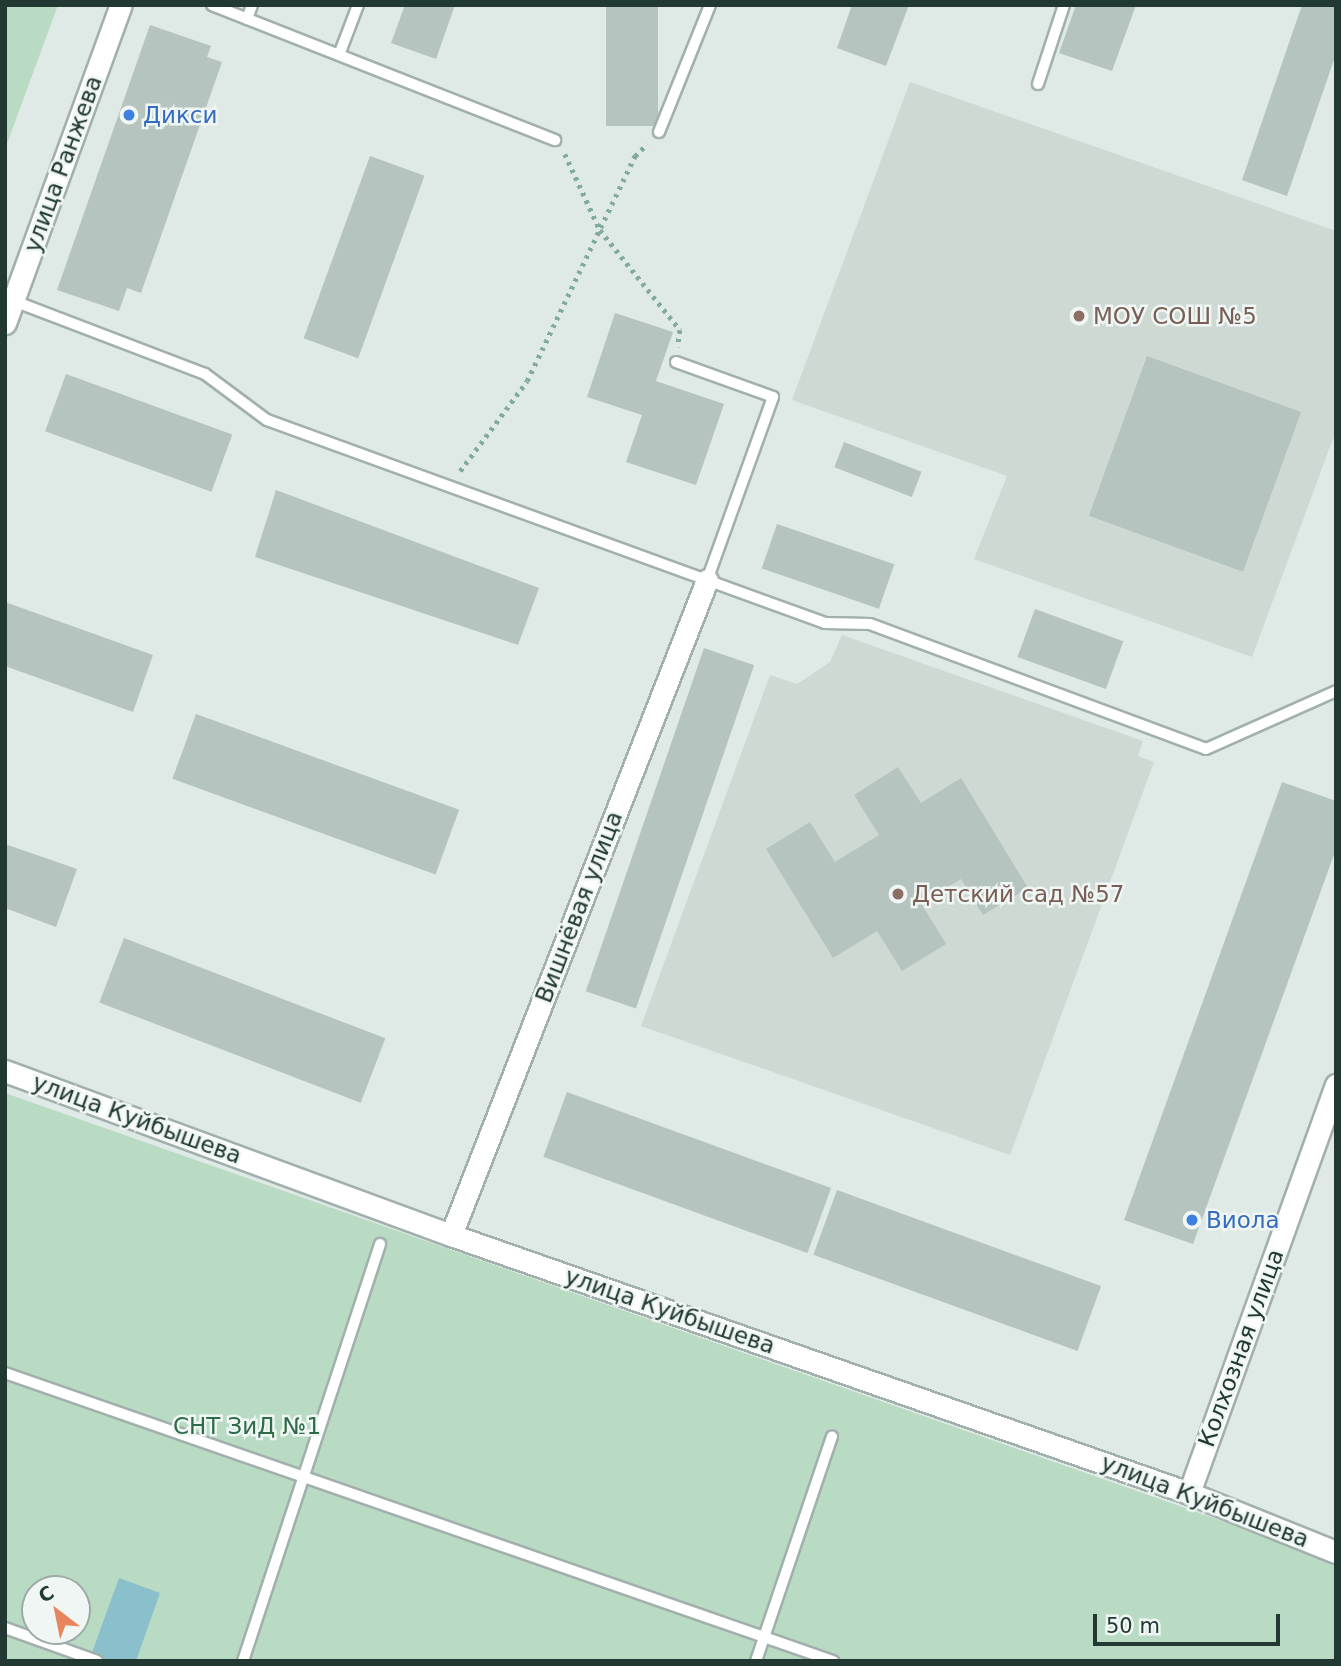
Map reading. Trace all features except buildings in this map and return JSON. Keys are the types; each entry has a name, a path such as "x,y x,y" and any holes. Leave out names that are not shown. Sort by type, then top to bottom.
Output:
{"street":[{"name":"улица Ранжева","path":"5,324 121,5"},
{"name":"Вишнёвая улица","path":"451,1235 706,580"},
{"name":"улица Куйбышева","path":"5,1071 451,1235 1189,1493 1336,1552"},
{"name":"Колхозная улица","path":"1189,1493 1336,1085"}],"lane":[{"path":"212,5 555,140"},
{"path":"247,19 252,5"},
{"path":"339,55 358,5"},
{"path":"659,132 710,5"},
{"path":"1038,84 1064,5"},
{"path":"14,301 205,374 267,420 825,623 870,624 1206,749 1336,691"},
{"path":"676,362 773,397 706,580"},
{"path":"243,1661 380,1244"},
{"path":"5,1373 834,1661"},
{"path":"756,1661 832,1437"},
{"path":"5,1628 97,1661"}],"path":[{"path":"449,486 527,382 635,156 659,132"},
{"path":"555,140 571,163 600,230 680,330 676,362"}],"shaded area":[{"name":"МОУ СОШ №5","path":"910,82 1336,231 1336,431 1252,657 974,559 1007,476 792,400"},
{"name":"Детский сад №57","path":"842,635 1143,741 1138,756 1154,762 1010,1155 641,1026 770,675 797,684 830,662"}],"green space":[{"path":"5,5 58,5 5,149"},
{"name":"СНТ ЗиД №1","path":"5,1093 1336,1561 1336,1661 5,1661"}],"water":[{"path":"119,1578 160,1593 136,1661 97,1661 90,1658"}],"place":[{"name":"Дикси","path":"129,115"},
{"name":"МОУ СОШ №5","path":"1079,316"},
{"name":"Детский сад №57","path":"898,894"},
{"name":"Виола","path":"1192,1220"}]}
